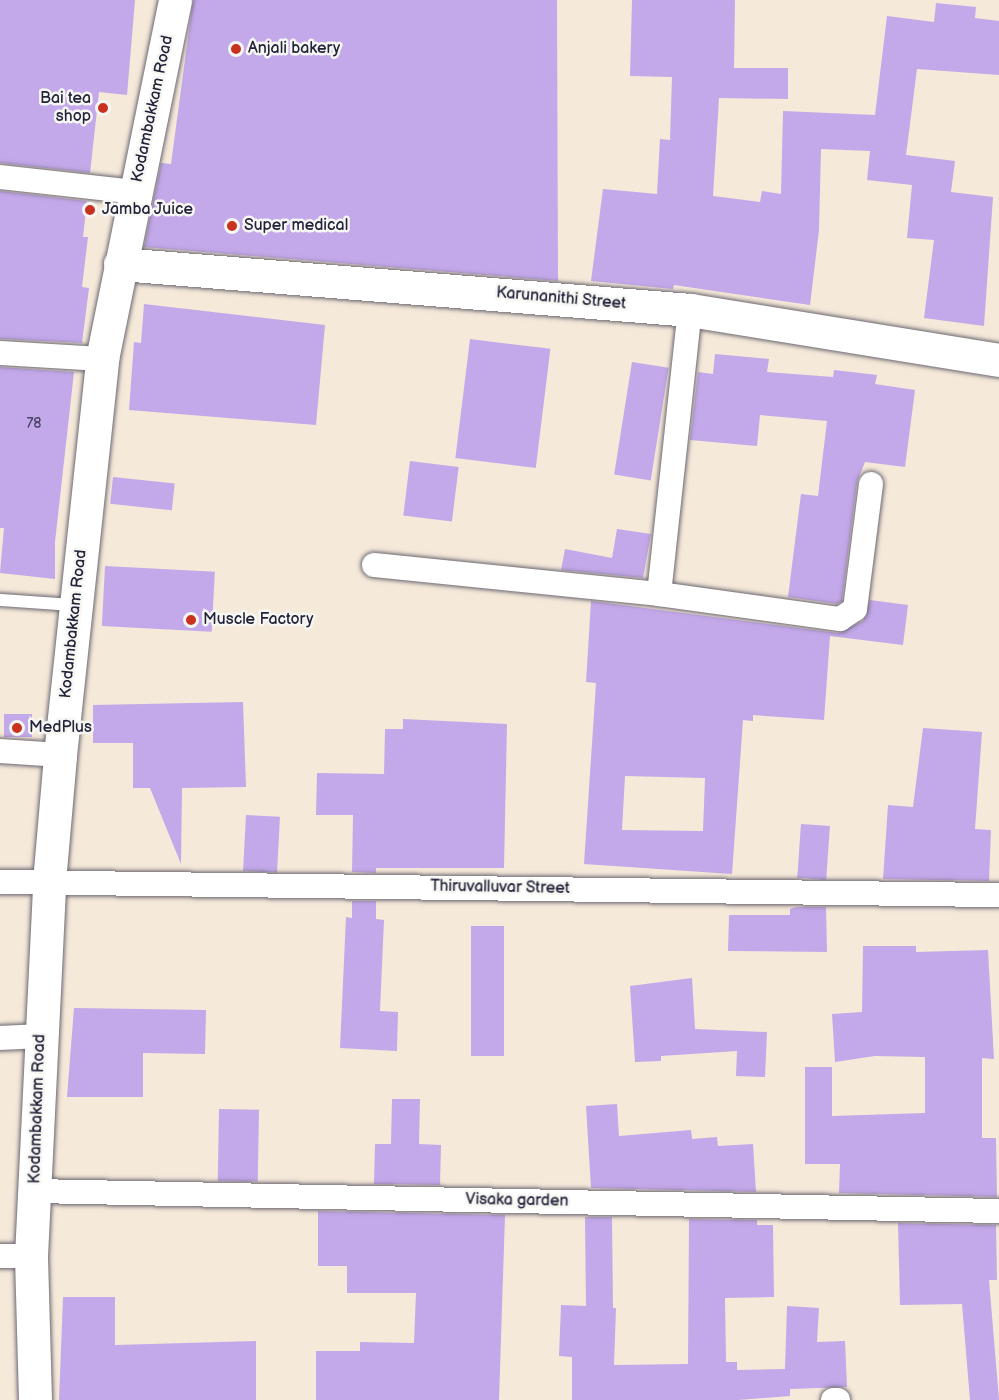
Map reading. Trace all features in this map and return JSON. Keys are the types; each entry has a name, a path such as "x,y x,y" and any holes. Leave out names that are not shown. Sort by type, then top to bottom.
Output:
{"main road":[{"name":"Kodambakkam Road","path":"35,1400 16,1256 34,1191 49,882 60,755 102,359 175,0"},
{"name":"Karunanithi Street","path":"120,264 690,310 999,360"}],"street":[{"path":"0,177 136,192"},
{"path":"659,594 690,310"},
{"path":"0,353 102,359"},
{"path":"374,565 659,594 846,618 855,609 871,484"},
{"path":"0,751 60,755"},
{"name":"Thiruvalluvar Street","path":"0,882 999,895"},
{"path":"0,1038 41,1036"},
{"name":"Visaka garden","path":"34,1191 999,1211"},
{"path":"833,1400 838,1400"}],"lane":[{"path":"0,600 76,605"}],"building":[{"path":"0,0 135,0 127,95 99,92 90,173 0,163"},
{"path":"193,0 557,0 558,281 144,247 161,163 171,164"},
{"path":"632,0 735,0 734,68 788,68 788,99 719,98 713,196 760,202 762,191 781,194 783,111 875,115 887,16 934,22 936,3 976,7 975,18 999,21 999,75 917,69 906,155 955,161 951,192 993,197 984,326 924,318 934,240 907,238 912,185 867,180 870,151 821,149 819,230 810,305 674,285 673,289 591,281 603,189 657,194 660,139 670,140 672,77 630,76"},
{"path":"0,191 87,201 83,237 88,237 82,287 89,288 82,343 0,339"},
{"path":"144,304 325,325 316,425 129,410 134,342 141,343"},
{"path":"470,339 550,349 536,468 455,458"},
{"path":"715,354 769,359 767,372 833,377 834,370 877,375 875,384 915,390 905,467 865,462 857,482 842,601 837,604 788,597 801,494 818,496 827,421 760,415 757,446 690,440 698,372 713,374"},
{"path":"632,362 669,368 651,480 614,475"},
{"path":"0,367 74,372 55,542 55,579 0,573 4,528 0,528"},
{"path":"410,461 459,467 452,522 403,516"},
{"path":"113,477 175,483 172,510 110,504"},
{"path":"617,529 651,534 643,578 561,570 565,549 612,558"},
{"path":"105,566 215,572 212,632 102,626"},
{"path":"870,600 908,605 903,645 830,636 824,720 753,715 753,721 743,720 732,874 584,864 596,683 586,682 591,601 838,633 863,621","holes":["625,776 705,778 703,831 622,830"]},
{"path":"243,702 246,787 182,788 181,864 150,788 133,788 133,743 93,743 93,705"},
{"name":"MedPlus","path":"4,714 32,714 32,737 4,737"},
{"path":"403,719 507,724 504,868 376,868 376,873 352,872 353,815 316,815 317,773 384,774 385,729 403,729"},
{"path":"923,728 982,732 975,829 991,830 989,881 883,879 888,805 913,807"},
{"path":"246,815 280,817 277,873 243,871"},
{"path":"801,824 830,826 826,880 797,878"},
{"path":"352,901 376,901 376,919 384,920 380,1011 398,1012 397,1051 340,1048 346,917 352,918"},
{"path":"826,907 827,952 728,951 729,915 790,915 790,909"},
{"path":"471,926 504,926 504,1056 471,1056"},
{"path":"863,946 916,946 916,952 988,950 994,1059 982,1058 982,1138 996,1138 997,1197 839,1193 840,1164 805,1164 805,1067 832,1067 832,1116 925,1113 925,1057 875,1056 835,1062 832,1014 862,1012"},
{"path":"692,978 695,1029 767,1032 765,1077 736,1076 737,1051 661,1056 661,1061 635,1062 630,986"},
{"path":"74,1008 206,1010 205,1054 143,1053 143,1097 67,1097"},
{"path":"392,1099 420,1099 419,1144 441,1145 440,1185 374,1184 375,1144 391,1144"},
{"path":"617,1104 619,1136 691,1130 692,1139 717,1137 718,1146 753,1144 756,1192 591,1188 586,1106"},
{"path":"219,1109 259,1110 258,1182 218,1181"},
{"path":"318,1211 505,1215 499,1400 316,1400 316,1351 360,1351 360,1342 414,1343 416,1293 347,1293 347,1266 318,1266"},
{"path":"585,1217 612,1217 613,1308 616,1308 614,1365 688,1364 689,1219 757,1220 757,1225 773,1225 774,1297 725,1298 726,1362 737,1362 737,1370 785,1369 787,1306 819,1308 817,1342 845,1341 847,1387 790,1389 790,1396 738,1400 572,1400 572,1357 559,1356 561,1305 586,1306"},
{"path":"898,1223 996,1225 997,1280 989,1280 999,1400 970,1400 962,1304 900,1305"},
{"path":"63,1297 115,1297 115,1345 256,1341 256,1400 59,1400"}],"place":[{"name":"Anjali bakery","path":"236,49"},
{"name":"Bai tea shop","path":"103,108"},
{"name":"Jamba Juice","path":"90,210"},
{"name":"Super medical","path":"232,226"},
{"name":"Muscle Factory","path":"191,620"},
{"name":"MedPlus","path":"17,728"}]}
